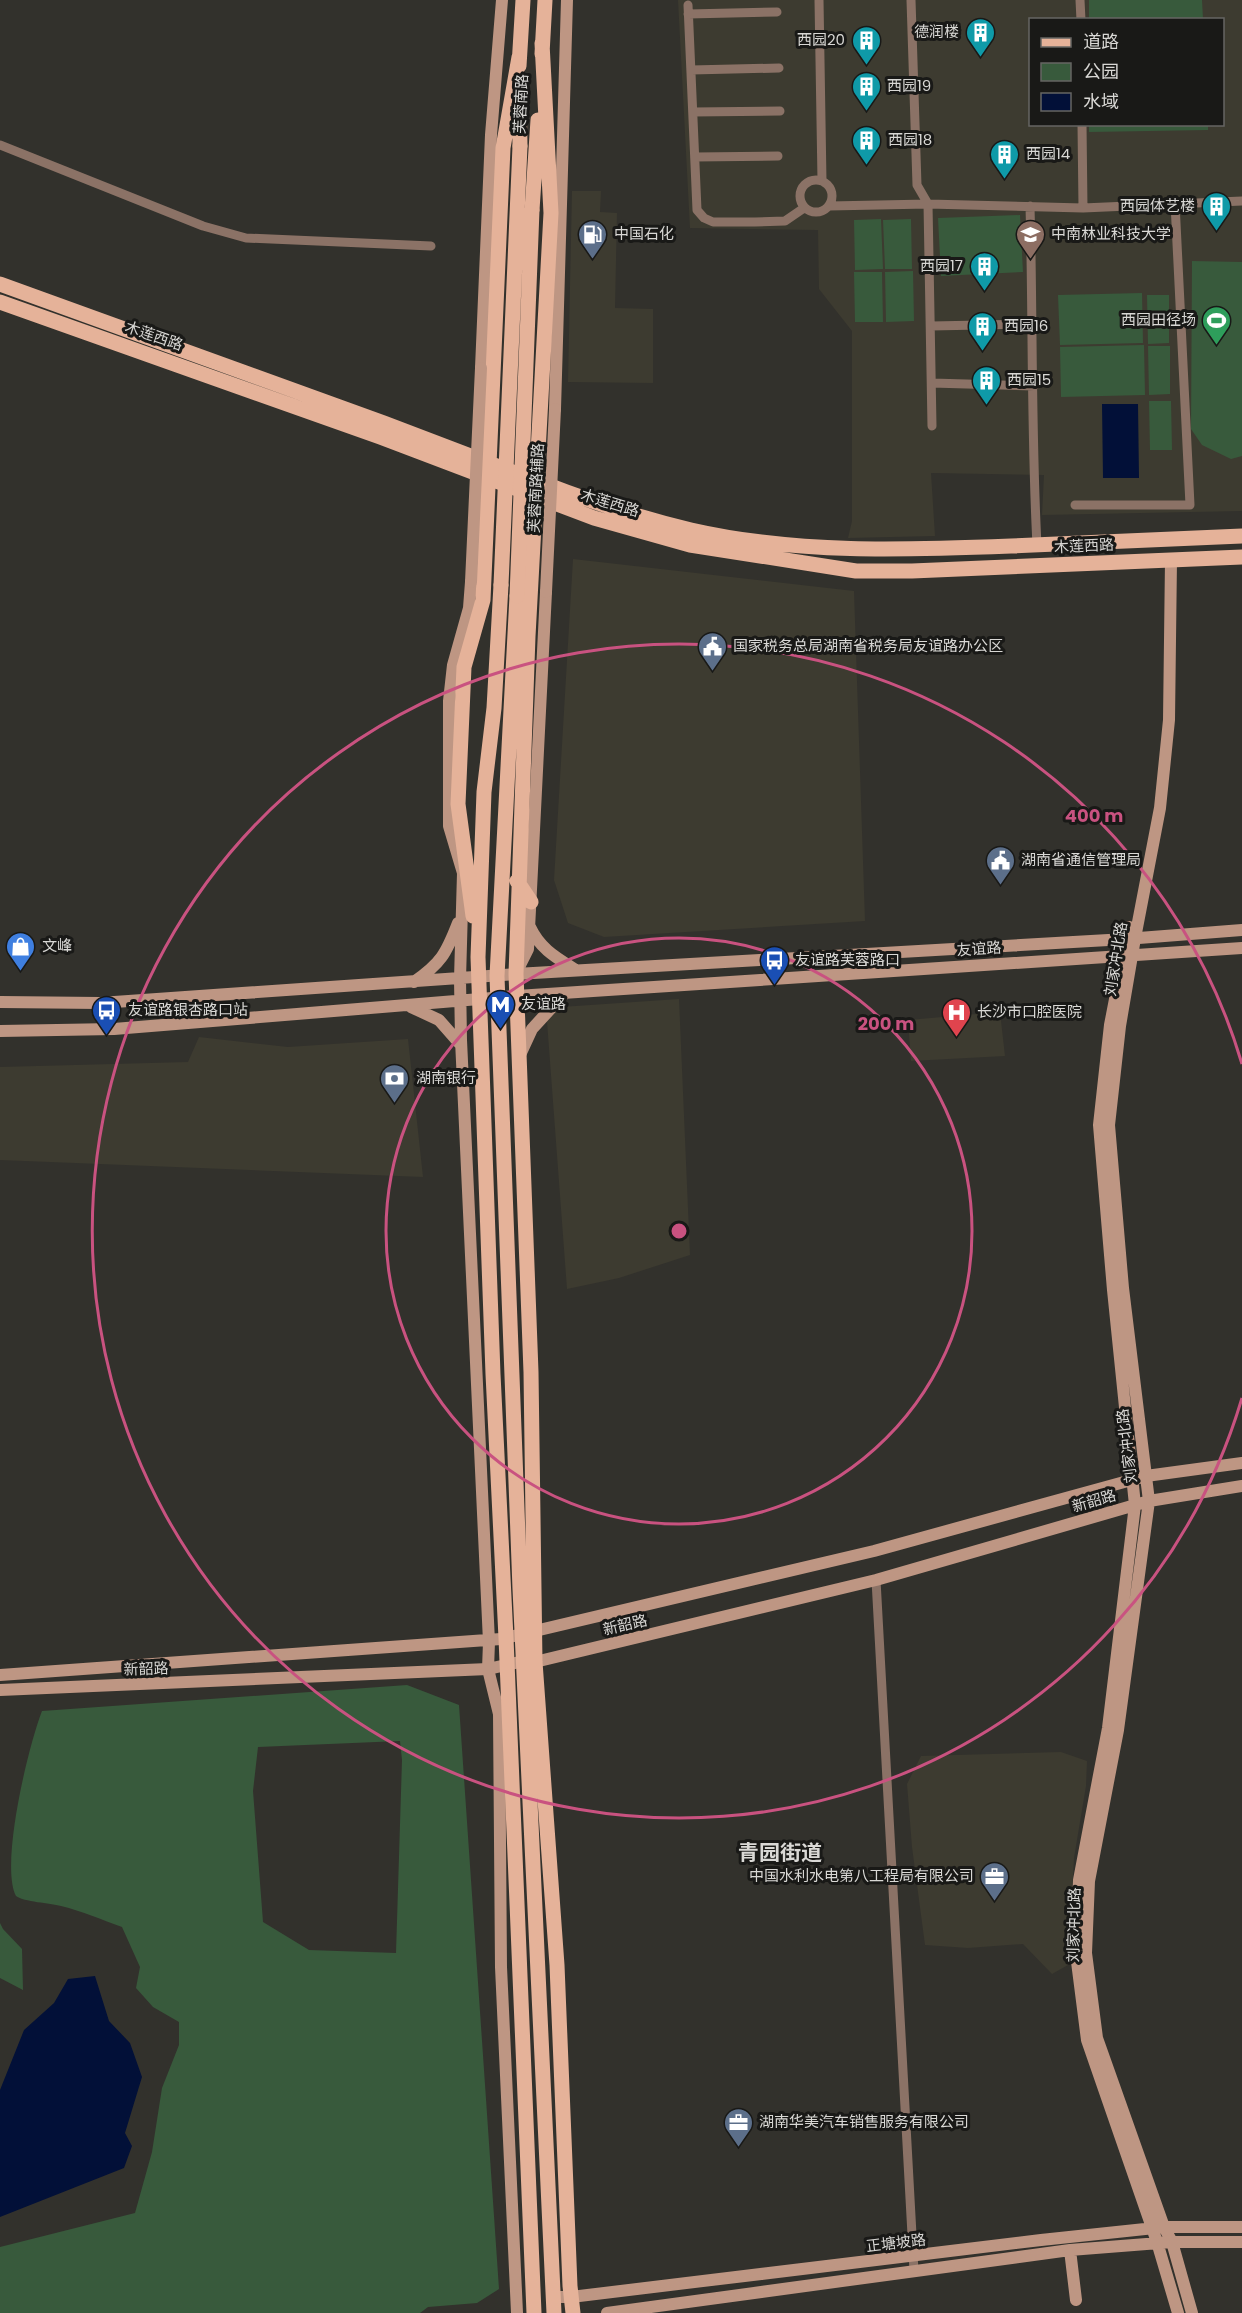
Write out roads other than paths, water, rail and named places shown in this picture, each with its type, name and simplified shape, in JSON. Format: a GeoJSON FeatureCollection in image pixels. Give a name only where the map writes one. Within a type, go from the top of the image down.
{"type":"FeatureCollection","features":[{"type":"Feature","properties":{"kind":"main road"},"geometry":{"type":"LineString","coordinates":[[463,873],[449,826],[449,701],[453,665],[469,608],[471,582],[491,135],[502,0]]}},
{"type":"Feature","properties":{"kind":"main road","name":"芙蓉南路"},"geometry":{"type":"LineString","coordinates":[[478,957],[484,792],[494,708],[501,585],[520,146],[519,57],[523,0]]}},
{"type":"Feature","properties":{"kind":"main road","name":"芙蓉南路"},"geometry":{"type":"LineString","coordinates":[[530,1632],[497,976],[517,596],[532,210],[545,0]]}},
{"type":"Feature","properties":{"kind":"main road","name":"芙蓉南路辅路"},"geometry":{"type":"LineString","coordinates":[[516,974],[528,949],[531,902],[555,409],[567,0]]}},
{"type":"Feature","properties":{"kind":"main road"},"geometry":{"type":"LineString","coordinates":[[542,44],[550,213],[528,636],[516,974],[531,1372],[529,1662],[554,2313]]}},
{"type":"Feature","properties":{"kind":"main road"},"geometry":{"type":"LineString","coordinates":[[517,2313],[501,1967],[499,1714],[488,1669],[489,1642],[461,1045],[463,873],[458,804],[464,667],[483,600],[503,148],[519,57]]}},
{"type":"Feature","properties":{"kind":"main road","name":"木莲西路"},"geometry":{"type":"LineString","coordinates":[[0,284],[373,419],[490,471]]}},
{"type":"Feature","properties":{"kind":"main road","name":"木莲西路"},"geometry":{"type":"LineString","coordinates":[[0,302],[535,488],[692,531],[776,543],[871,550],[1242,536]]}},
{"type":"Feature","properties":{"kind":"main road","name":"木莲西路"},"geometry":{"type":"LineString","coordinates":[[535,488],[594,518],[690,545],[856,571],[1242,557]]}},
{"type":"Feature","properties":{"kind":"main road","name":"刘家冲北路"},"geometry":{"type":"LineString","coordinates":[[1168,560],[1164,718],[1153,810],[1130,939],[1109,1125],[1123,1288],[1149,1501],[1118,1730],[1089,1881],[1086,1953],[1097,2038],[1158,2228],[1157,2242],[1178,2313]]}},
{"type":"Feature","properties":{"kind":"main road"},"geometry":{"type":"LineString","coordinates":[[460,826],[479,977],[493,1374],[534,2313]]}},
{"type":"Feature","properties":{"kind":"main road"},"geometry":{"type":"LineString","coordinates":[[503,858],[531,902]]}},
{"type":"Feature","properties":{"kind":"main road"},"geometry":{"type":"LineString","coordinates":[[414,982],[435,967],[449,945],[462,914]]}},
{"type":"Feature","properties":{"kind":"main road"},"geometry":{"type":"LineString","coordinates":[[529,926],[546,952],[576,970]]}},
{"type":"Feature","properties":{"kind":"main road","name":"友谊路"},"geometry":{"type":"LineString","coordinates":[[0,1002],[100,1003],[576,970],[1130,939],[1242,930]]}},
{"type":"Feature","properties":{"kind":"main road","name":"友谊路"},"geometry":{"type":"LineString","coordinates":[[0,1032],[114,1029],[517,996],[1242,948]]}},
{"type":"Feature","properties":{"kind":"main road","name":"刘家冲北路"},"geometry":{"type":"LineString","coordinates":[[1128,954],[1110,1025],[1099,1125],[1135,1505],[1108,1728],[1079,1880],[1076,1954],[1087,2040],[1158,2228],[1172,2242],[1192,2313]]}},
{"type":"Feature","properties":{"kind":"main road"},"geometry":{"type":"LineString","coordinates":[[519,1056],[532,1029],[565,993]]}},
{"type":"Feature","properties":{"kind":"main road"},"geometry":{"type":"LineString","coordinates":[[410,1006],[439,1020],[461,1045]]}},
{"type":"Feature","properties":{"kind":"main road","name":"新韶路"},"geometry":{"type":"LineString","coordinates":[[0,1675],[489,1642],[735,1586],[874,1551],[1146,1476],[1242,1463]]}},
{"type":"Feature","properties":{"kind":"main road","name":"新韶路"},"geometry":{"type":"LineString","coordinates":[[0,1690],[488,1669],[529,1662],[876,1580],[1149,1501],[1242,1486]]}},
{"type":"Feature","properties":{"kind":"main road"},"geometry":{"type":"LineString","coordinates":[[529,1662],[557,1965],[573,2313]]}},
{"type":"Feature","properties":{"kind":"main road","name":"正塘坡路"},"geometry":{"type":"LineString","coordinates":[[553,2296],[572,2297],[1158,2228],[1242,2227]]}},
{"type":"Feature","properties":{"kind":"main road","name":"正塘坡路"},"geometry":{"type":"LineString","coordinates":[[607,2313],[1070,2250],[1157,2242],[1242,2242]]}},
{"type":"Feature","properties":{"kind":"main road"},"geometry":{"type":"LineString","coordinates":[[1070,2250],[1076,2300]]}},
{"type":"Feature","properties":{"kind":"street"},"geometry":{"type":"LineString","coordinates":[[819,0],[822,181],[830,189],[832,200],[829,206],[820,212],[804,208],[800,198],[802,188],[810,181],[822,181]]}},
{"type":"Feature","properties":{"kind":"street"},"geometry":{"type":"LineString","coordinates":[[911,0],[917,185],[928,204],[932,426]]}},
{"type":"Feature","properties":{"kind":"street"},"geometry":{"type":"LineString","coordinates":[[1080,0],[1081,18]]}},
{"type":"Feature","properties":{"kind":"street"},"geometry":{"type":"LineString","coordinates":[[777,12],[688,10],[698,210],[704,218],[713,222],[785,221],[804,208]]}},
{"type":"Feature","properties":{"kind":"street"},"geometry":{"type":"LineString","coordinates":[[691,70],[779,68]]}},
{"type":"Feature","properties":{"kind":"street"},"geometry":{"type":"LineString","coordinates":[[693,112],[780,111]]}},
{"type":"Feature","properties":{"kind":"street"},"geometry":{"type":"LineString","coordinates":[[1082,126],[1083,208]]}},
{"type":"Feature","properties":{"kind":"street"},"geometry":{"type":"LineString","coordinates":[[0,145],[203,226],[246,238],[431,246]]}},
{"type":"Feature","properties":{"kind":"street"},"geometry":{"type":"LineString","coordinates":[[695,158],[778,156]]}},
{"type":"Feature","properties":{"kind":"street"},"geometry":{"type":"LineString","coordinates":[[829,206],[928,204],[1083,208],[1242,201]]}},
{"type":"Feature","properties":{"kind":"street"},"geometry":{"type":"LineString","coordinates":[[1075,505],[1190,505],[1175,203]]}},
{"type":"Feature","properties":{"kind":"street"},"geometry":{"type":"LineString","coordinates":[[1030,206],[1034,386],[1033,475],[1037,545]]}},
{"type":"Feature","properties":{"kind":"street"},"geometry":{"type":"LineString","coordinates":[[931,326],[1032,324]]}},
{"type":"Feature","properties":{"kind":"street"},"geometry":{"type":"LineString","coordinates":[[932,383],[1034,386]]}},
{"type":"Feature","properties":{"kind":"street"},"geometry":{"type":"LineString","coordinates":[[876,1580],[914,2271]]}},
{"type":"Feature","properties":{"kind":"water"},"geometry":{"type":"Polygon","coordinates":[[[1102,404],[1138,404],[1139,478],[1103,478],[1102,404]]]}},
{"type":"Feature","properties":{"kind":"water"},"geometry":{"type":"Polygon","coordinates":[[[95,1976],[109,2021],[130,2043],[142,2077],[125,2133],[132,2146],[124,2168],[0,2217],[0,2090],[24,2030],[54,2003],[68,1979],[95,1976]]]}},
{"type":"Feature","properties":{"kind":"place","name":"德润楼"},"geometry":{"type":"Point","coordinates":[980,58]}},
{"type":"Feature","properties":{"kind":"place","name":"西园20"},"geometry":{"type":"Point","coordinates":[866,66]}},
{"type":"Feature","properties":{"kind":"place","name":"西园19"},"geometry":{"type":"Point","coordinates":[866,112]}},
{"type":"Feature","properties":{"kind":"place","name":"西园18"},"geometry":{"type":"Point","coordinates":[867,166]}},
{"type":"Feature","properties":{"kind":"place","name":"西园14"},"geometry":{"type":"Point","coordinates":[1005,180]}},
{"type":"Feature","properties":{"kind":"place","name":"西园体艺楼"},"geometry":{"type":"Point","coordinates":[1216,232]}},
{"type":"Feature","properties":{"kind":"place","name":"中国石化"},"geometry":{"type":"Point","coordinates":[593,260]}},
{"type":"Feature","properties":{"kind":"place","name":"中南林业科技大学"},"geometry":{"type":"Point","coordinates":[1030,260]}},
{"type":"Feature","properties":{"kind":"place","name":"西园17"},"geometry":{"type":"Point","coordinates":[984,292]}},
{"type":"Feature","properties":{"kind":"place","name":"西园田径场"},"geometry":{"type":"Point","coordinates":[1217,346]}},
{"type":"Feature","properties":{"kind":"place","name":"西园16"},"geometry":{"type":"Point","coordinates":[983,352]}},
{"type":"Feature","properties":{"kind":"place","name":"西园15"},"geometry":{"type":"Point","coordinates":[986,406]}},
{"type":"Feature","properties":{"kind":"place","name":"国家税务总局湖南省税务局友谊路办公区"},"geometry":{"type":"Point","coordinates":[712,672]}},
{"type":"Feature","properties":{"kind":"place","name":"湖南省通信管理局"},"geometry":{"type":"Point","coordinates":[1000,886]}},
{"type":"Feature","properties":{"kind":"place","name":"文峰"},"geometry":{"type":"Point","coordinates":[21,972]}},
{"type":"Feature","properties":{"kind":"place","name":"友谊路芙蓉路口"},"geometry":{"type":"Point","coordinates":[774,986]}},
{"type":"Feature","properties":{"kind":"place","name":"友谊路"},"geometry":{"type":"Point","coordinates":[500,1030]}},
{"type":"Feature","properties":{"kind":"place","name":"友谊路银杏路口站"},"geometry":{"type":"Point","coordinates":[107,1036]}},
{"type":"Feature","properties":{"kind":"place","name":"长沙市口腔医院"},"geometry":{"type":"Point","coordinates":[956,1038]}},
{"type":"Feature","properties":{"kind":"place","name":"湖南银行"},"geometry":{"type":"Point","coordinates":[395,1104]}},
{"type":"Feature","properties":{"kind":"place","name":"中国水利水电第八工程局有限公司"},"geometry":{"type":"Point","coordinates":[995,1902]}},
{"type":"Feature","properties":{"kind":"place","name":"湖南华美汽车销售服务有限公司"},"geometry":{"type":"Point","coordinates":[738,2148]}},
{"type":"Feature","properties":{"kind":"district","name":"青园街道"},"geometry":{"type":"Point","coordinates":[780,1853]}}]}
